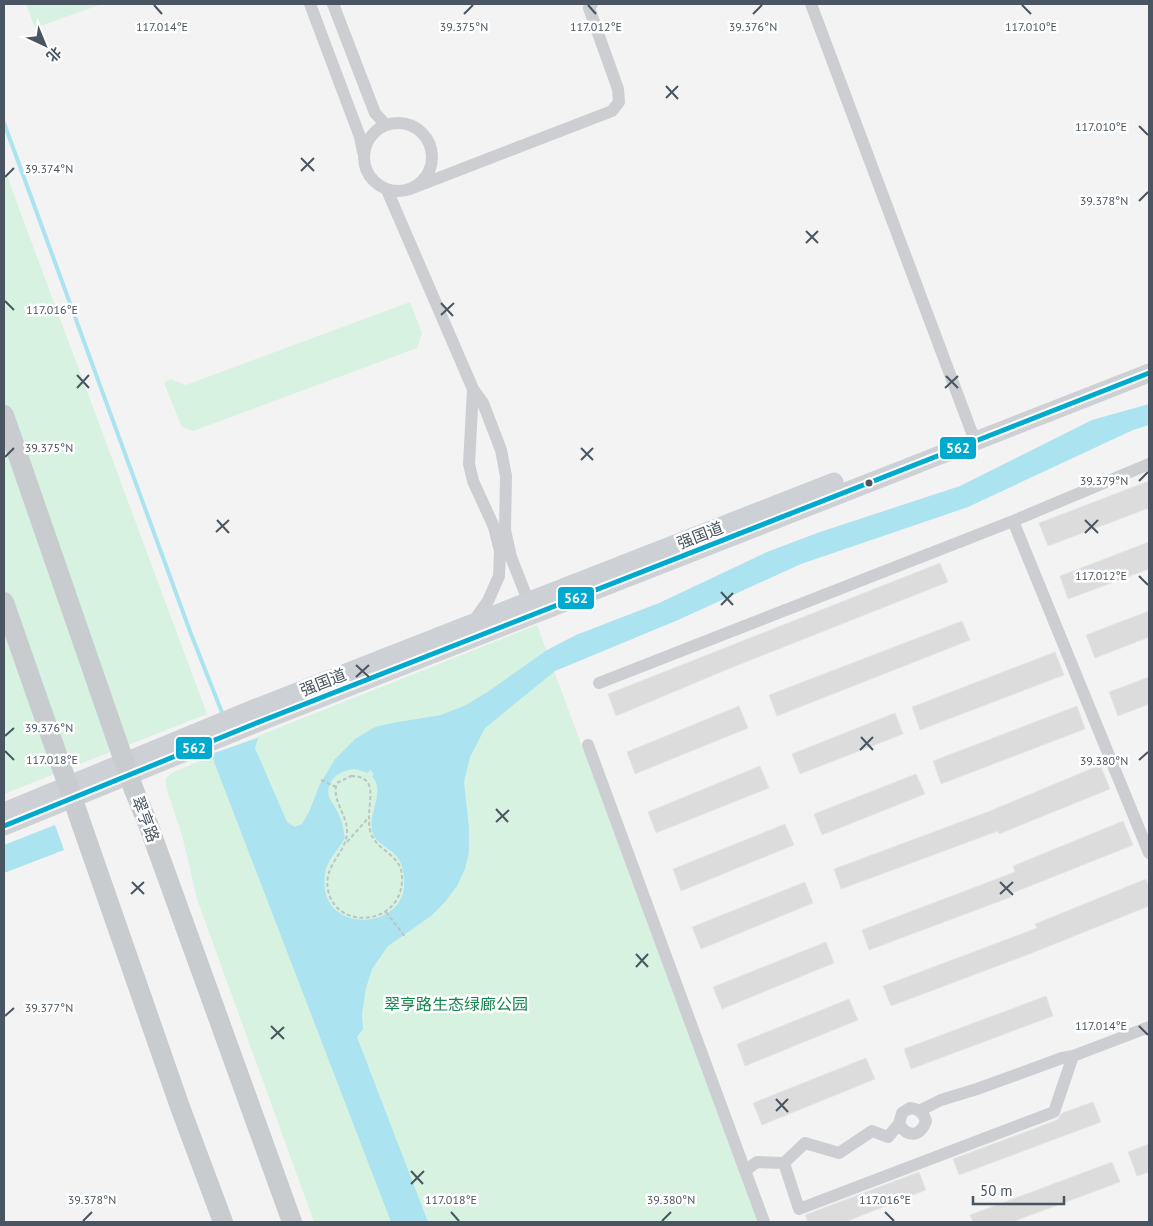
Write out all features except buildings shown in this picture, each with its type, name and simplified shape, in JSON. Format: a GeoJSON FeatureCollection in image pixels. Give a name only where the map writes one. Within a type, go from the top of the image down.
{"type":"FeatureCollection","features":[{"type":"Feature","properties":{"kind":"main road","name":"强国道"},"geometry":{"type":"LineString","coordinates":[[253,717],[973,435],[1149,360]]}},
{"type":"Feature","properties":{"kind":"main road","name":"强国道"},"geometry":{"type":"LineString","coordinates":[[973,435],[1149,373]]}},
{"type":"Feature","properties":{"kind":"main road","name":"翠亨路"},"geometry":{"type":"LineString","coordinates":[[4,415],[130,776],[292,1222]]}},
{"type":"Feature","properties":{"kind":"main road"},"geometry":{"type":"LineString","coordinates":[[4,602],[180,1107],[224,1222]]}},
{"type":"Feature","properties":{"kind":"main road","name":"强国道"},"geometry":{"type":"LineString","coordinates":[[253,717],[472,624],[531,608]]}},
{"type":"Feature","properties":{"kind":"main road"},"geometry":{"type":"LineString","coordinates":[[4,826],[130,776],[195,740],[253,717]]}},
{"type":"Feature","properties":{"kind":"main road"},"geometry":{"type":"LineString","coordinates":[[4,812],[72,799]]}},
{"type":"Feature","properties":{"kind":"street"},"geometry":{"type":"LineString","coordinates":[[310,4],[360,137],[364,161],[370,176],[375,183],[387,190],[400,191],[410,189],[612,111],[619,102],[618,89],[589,8],[592,4]]}},
{"type":"Feature","properties":{"kind":"street"},"geometry":{"type":"LineString","coordinates":[[333,4],[375,113],[386,125]]}},
{"type":"Feature","properties":{"kind":"street"},"geometry":{"type":"LineString","coordinates":[[811,4],[973,435]]}},
{"type":"Feature","properties":{"kind":"street"},"geometry":{"type":"LineString","coordinates":[[364,153],[371,135],[386,125],[398,123],[416,128],[427,139],[430,146],[431,164],[424,178],[410,189]]}},
{"type":"Feature","properties":{"kind":"street"},"geometry":{"type":"LineString","coordinates":[[387,190],[473,389],[483,403],[501,450],[506,476],[505,530],[511,557],[531,608]]}},
{"type":"Feature","properties":{"kind":"street"},"geometry":{"type":"LineString","coordinates":[[472,624],[488,601],[499,576],[500,551],[494,527],[473,481],[469,464],[473,389]]}},
{"type":"Feature","properties":{"kind":"street"},"geometry":{"type":"LineString","coordinates":[[599,683],[1013,521],[1149,464]]}},
{"type":"Feature","properties":{"kind":"street"},"geometry":{"type":"LineString","coordinates":[[1013,521],[1149,853]]}},
{"type":"Feature","properties":{"kind":"street"},"geometry":{"type":"LineString","coordinates":[[588,745],[764,1222]]}},
{"type":"Feature","properties":{"kind":"street"},"geometry":{"type":"LineString","coordinates":[[919,1111],[941,1100],[1072,1056],[1149,1027]]}},
{"type":"Feature","properties":{"kind":"street"},"geometry":{"type":"LineString","coordinates":[[784,1163],[799,1209],[1054,1112],[1072,1056]]}},
{"type":"Feature","properties":{"kind":"street"},"geometry":{"type":"LineString","coordinates":[[745,1171],[757,1162],[784,1163],[805,1143],[838,1153],[872,1131],[888,1137],[898,1124],[902,1113],[910,1108],[923,1113],[926,1120],[918,1132],[910,1134],[903,1131],[898,1124]]}},
{"type":"Feature","properties":{"kind":"path"},"geometry":{"type":"LineString","coordinates":[[334,786],[351,776],[360,777],[368,781],[371,790],[370,832],[374,840],[396,860],[402,879],[398,900],[386,912],[369,918],[356,917],[341,910],[332,901],[328,889],[328,875],[333,861],[351,835],[369,817]]}},
{"type":"Feature","properties":{"kind":"path"},"geometry":{"type":"LineString","coordinates":[[321,780],[334,786]]}},
{"type":"Feature","properties":{"kind":"path"},"geometry":{"type":"LineString","coordinates":[[334,786],[337,800],[347,824],[345,844]]}},
{"type":"Feature","properties":{"kind":"path"},"geometry":{"type":"LineString","coordinates":[[386,912],[405,937]]}},
{"type":"Feature","properties":{"kind":"green space"},"geometry":{"type":"Polygon","coordinates":[[[26,4],[102,4],[35,28],[26,4]]]}},
{"type":"Feature","properties":{"kind":"green space"},"geometry":{"type":"Polygon","coordinates":[[[4,168],[207,714],[4,794],[4,168]]]}},
{"type":"Feature","properties":{"kind":"green space"},"geometry":{"type":"Polygon","coordinates":[[[410,302],[422,333],[417,348],[193,431],[182,427],[164,383],[170,379],[186,385],[410,302]]]}},
{"type":"Feature","properties":{"kind":"green space","name":"翠亨路生态绿廊公园"},"geometry":{"type":"Polygon","coordinates":[[[537,625],[758,1222],[314,1222],[197,899],[182,835],[166,787],[166,778],[173,772],[268,732],[537,625]]]}},
{"type":"Feature","properties":{"kind":"water"},"geometry":{"type":"Polygon","coordinates":[[[1149,404],[1149,425],[1133,430],[968,507],[801,564],[678,620],[555,671],[485,728],[470,757],[464,782],[469,828],[469,852],[465,869],[457,886],[431,916],[388,946],[372,969],[366,988],[362,1014],[363,1029],[357,1037],[428,1222],[391,1222],[211,754],[258,738],[255,748],[287,822],[295,827],[302,824],[320,784],[335,759],[355,739],[375,727],[441,715],[466,705],[547,650],[576,635],[659,603],[767,552],[820,532],[960,486],[1092,420],[1149,404]],[[355,769],[344,771],[335,777],[329,786],[329,797],[340,817],[345,838],[330,860],[325,874],[326,894],[334,909],[347,917],[363,920],[379,917],[392,909],[402,897],[404,880],[401,863],[398,858],[376,839],[372,831],[371,824],[377,789],[376,782],[372,776],[374,774],[370,770],[368,773],[355,769]]]}},
{"type":"Feature","properties":{"kind":"water"},"geometry":{"type":"Polygon","coordinates":[[[55,825],[64,850],[4,873],[4,845],[55,825]]]}},
{"type":"Feature","properties":{"kind":"waterway"},"geometry":{"type":"LineString","coordinates":[[4,123],[191,634],[223,715]]}},
{"type":"Feature","properties":{"kind":"transit line","name":"562"},"geometry":{"type":"LineString","coordinates":[[4,826],[254,724],[1149,373]]}}]}
